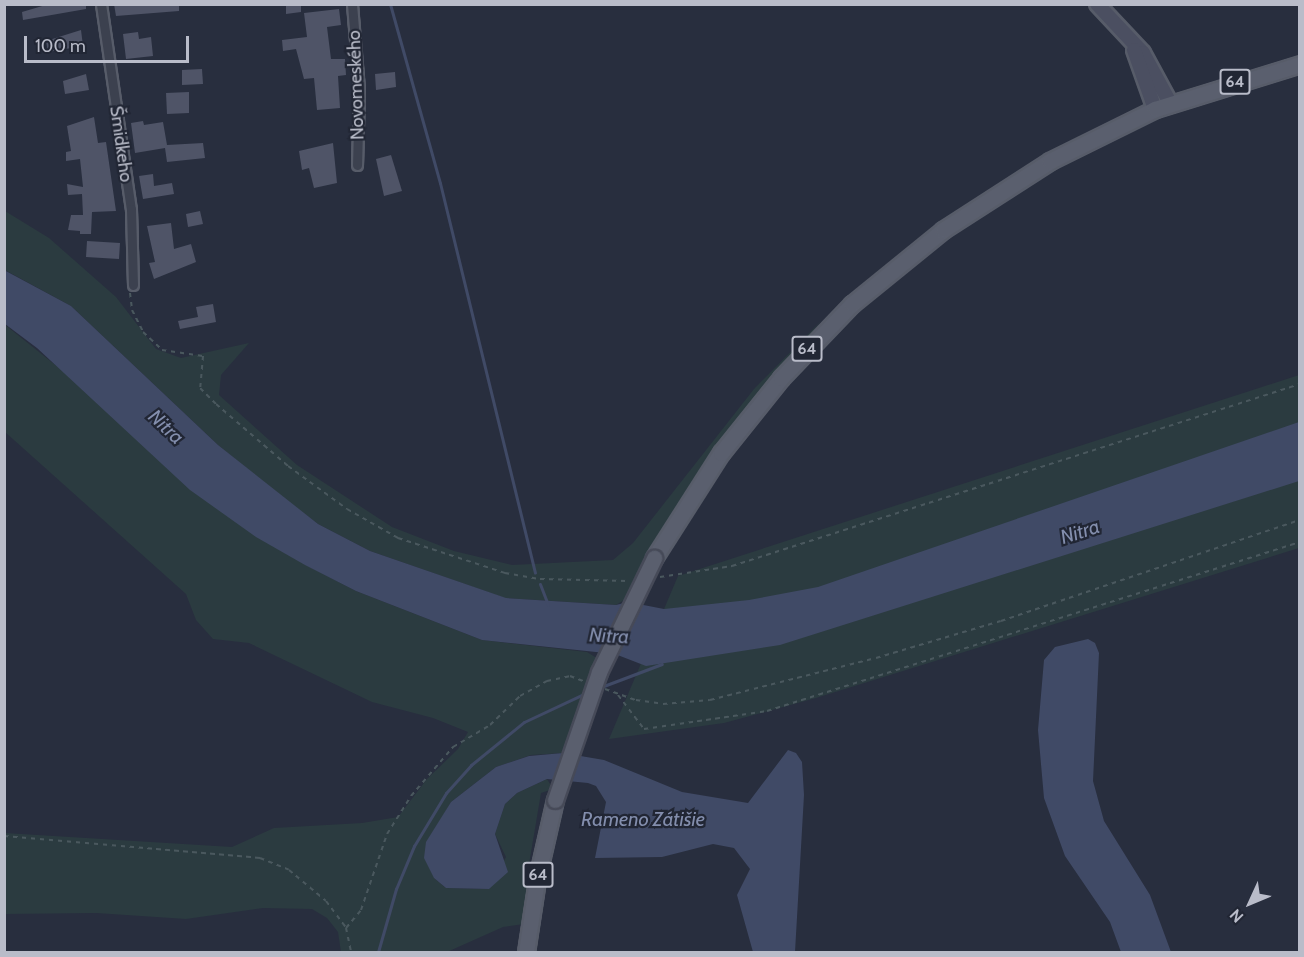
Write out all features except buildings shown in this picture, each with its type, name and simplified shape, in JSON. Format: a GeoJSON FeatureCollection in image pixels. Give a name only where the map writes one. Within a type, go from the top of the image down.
{"type":"FeatureCollection","features":[{"type":"Feature","properties":{"kind":"main road","name":"64"},"geometry":{"type":"LineString","coordinates":[[526,952],[538,874],[555,800],[599,672],[654,558],[736,433],[795,362],[852,304],[985,200],[1050,161],[1170,103],[1299,64]]}},
{"type":"Feature","properties":{"kind":"street","name":"Šmidkeho"},"geometry":{"type":"LineString","coordinates":[[101,4],[131,208],[133,285]]}},
{"type":"Feature","properties":{"kind":"street","name":"Novomeského"},"geometry":{"type":"LineString","coordinates":[[352,4],[359,90],[357,165]]}},
{"type":"Feature","properties":{"kind":"street"},"geometry":{"type":"LineString","coordinates":[[1097,4],[1131,39],[1170,103]]}},
{"type":"Feature","properties":{"kind":"street"},"geometry":{"type":"LineString","coordinates":[[1131,39],[1155,109]]}},
{"type":"Feature","properties":{"kind":"path"},"geometry":{"type":"LineString","coordinates":[[133,285],[129,296],[132,310],[143,332],[162,350],[203,356],[200,388],[288,466],[347,510],[398,538],[505,573],[540,579],[639,581]]}},
{"type":"Feature","properties":{"kind":"path"},"geometry":{"type":"LineString","coordinates":[[658,578],[732,566],[1299,384]]}},
{"type":"Feature","properties":{"kind":"path"},"geometry":{"type":"LineString","coordinates":[[600,687],[617,694],[663,704],[688,703],[876,658],[1299,520]]}},
{"type":"Feature","properties":{"kind":"path"},"geometry":{"type":"LineString","coordinates":[[617,694],[644,729],[767,711],[1299,542]]}},
{"type":"Feature","properties":{"kind":"path"},"geometry":{"type":"LineString","coordinates":[[346,928],[361,910],[387,834],[411,796],[453,747],[490,725],[520,696],[547,681],[570,676],[590,684]]}},
{"type":"Feature","properties":{"kind":"path"},"geometry":{"type":"LineString","coordinates":[[4,836],[260,858],[303,880],[346,928],[351,952]]}},
{"type":"Feature","properties":{"kind":"shaded area"},"geometry":{"type":"Polygon","coordinates":[[[5,211],[49,238],[116,297],[156,349],[181,358],[249,343],[221,375],[219,395],[297,465],[392,527],[454,551],[512,565],[613,560],[633,543],[754,389],[822,320],[774,378],[629,597],[616,605],[505,598],[370,551],[318,524],[281,496],[218,445],[71,306],[5,270],[5,211]]]}},
{"type":"Feature","properties":{"kind":"shaded area"},"geometry":{"type":"Polygon","coordinates":[[[4,324],[304,564],[356,591],[482,640],[587,652],[600,660],[563,753],[531,755],[496,767],[451,802],[440,821],[434,878],[446,888],[489,889],[506,857],[495,834],[505,804],[517,793],[547,779],[553,789],[541,793],[528,870],[524,924],[503,927],[447,952],[341,952],[338,932],[327,918],[312,909],[263,908],[186,919],[96,913],[5,914],[5,833],[232,847],[274,828],[362,823],[398,817],[427,779],[458,749],[468,732],[433,718],[372,702],[249,643],[213,639],[196,620],[186,594],[5,432],[4,324]]]}},
{"type":"Feature","properties":{"kind":"shaded area"},"geometry":{"type":"Polygon","coordinates":[[[1299,375],[1299,548],[816,698],[724,723],[609,739],[678,576],[1299,375]]]}},
{"type":"Feature","properties":{"kind":"water","name":"Nitra"},"geometry":{"type":"Polygon","coordinates":[[[4,270],[71,306],[218,445],[318,524],[370,551],[506,598],[616,605],[628,602],[664,609],[749,600],[818,587],[1299,422],[1299,481],[780,645],[646,666],[615,654],[482,640],[356,591],[305,565],[256,537],[190,490],[37,348],[5,324],[4,270]]]}},
{"type":"Feature","properties":{"kind":"water"},"geometry":{"type":"Polygon","coordinates":[[[1088,639],[1095,643],[1099,653],[1093,781],[1104,821],[1150,895],[1171,952],[1121,952],[1110,922],[1065,856],[1044,798],[1038,730],[1044,660],[1055,647],[1088,639]]]}},
{"type":"Feature","properties":{"kind":"water","name":"Rameno Zátišie"},"geometry":{"type":"Polygon","coordinates":[[[788,750],[796,753],[802,762],[804,795],[795,952],[753,952],[737,895],[750,869],[734,848],[713,844],[662,857],[595,858],[606,802],[596,786],[588,783],[547,779],[517,793],[505,804],[495,834],[508,872],[489,889],[446,888],[434,878],[424,858],[426,842],[451,802],[496,767],[529,756],[563,753],[604,760],[682,792],[748,803],[788,750]]]}},
{"type":"Feature","properties":{"kind":"waterway"},"geometry":{"type":"LineString","coordinates":[[390,4],[440,183],[535,573]]}},
{"type":"Feature","properties":{"kind":"waterway"},"geometry":{"type":"LineString","coordinates":[[540,584],[548,605]]}},
{"type":"Feature","properties":{"kind":"waterway"},"geometry":{"type":"LineString","coordinates":[[601,687],[662,664]]}},
{"type":"Feature","properties":{"kind":"waterway"},"geometry":{"type":"LineString","coordinates":[[378,952],[396,889],[414,846],[446,793],[471,765],[524,722],[586,693]]}}]}
